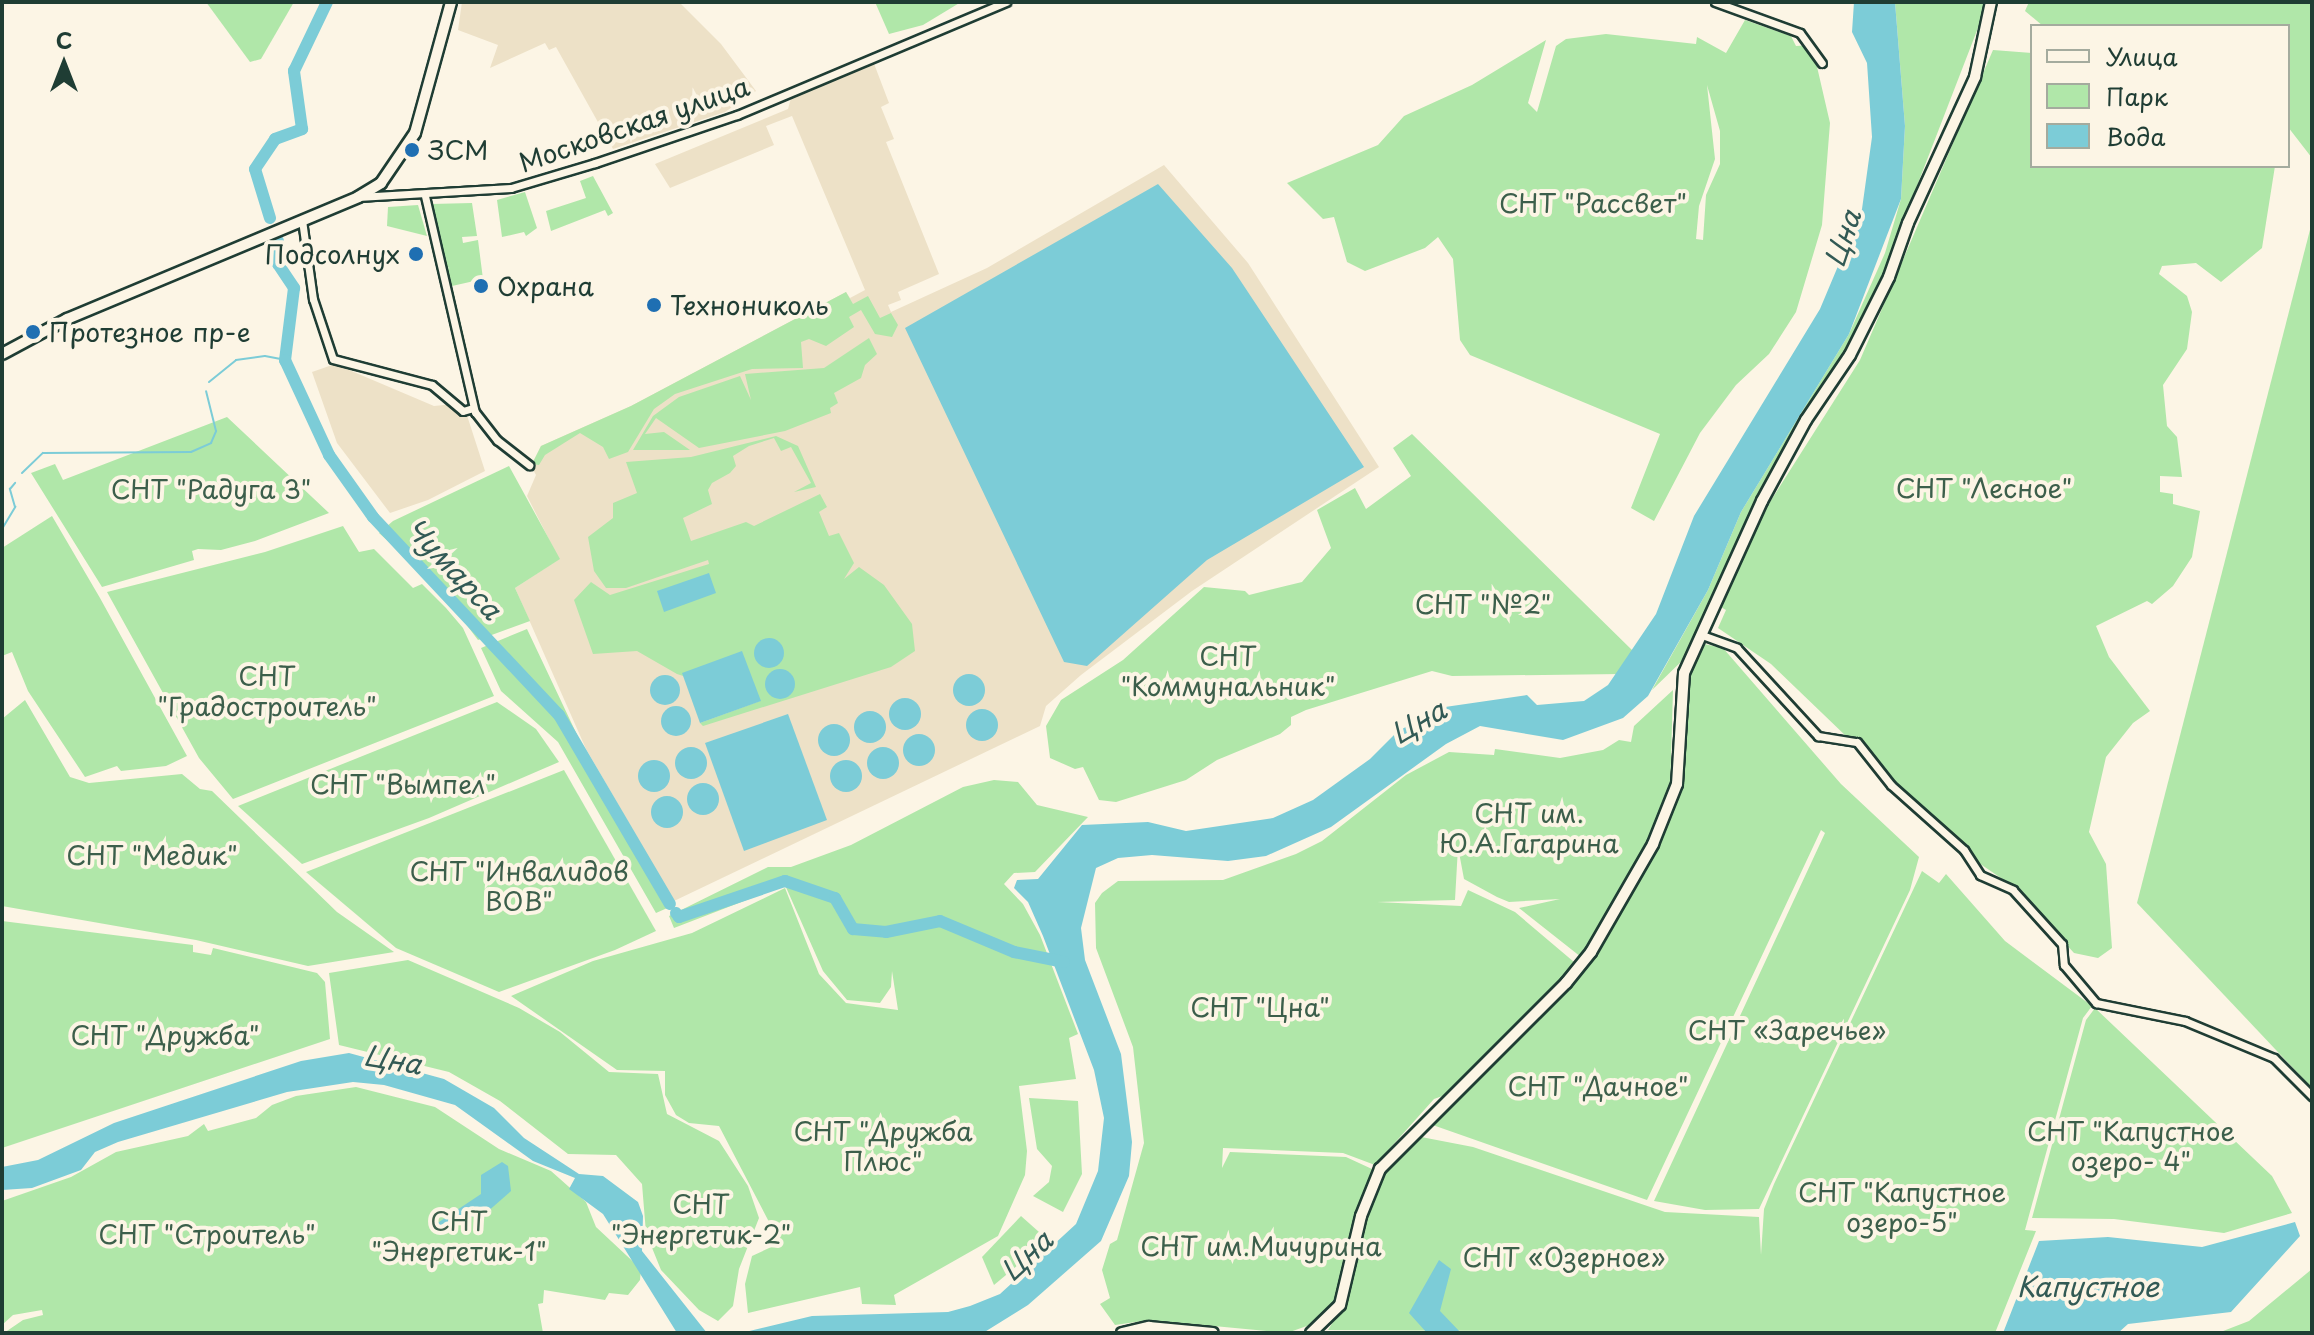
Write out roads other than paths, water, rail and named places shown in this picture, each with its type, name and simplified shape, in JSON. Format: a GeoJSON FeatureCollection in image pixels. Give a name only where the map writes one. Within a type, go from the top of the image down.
{"type":"FeatureCollection","features":[{"type":"Feature","properties":{"kind":"street"},"geometry":{"type":"LineString","coordinates":[[358,197],[388,176],[408,147],[451,2]]}},
{"type":"Feature","properties":{"kind":"street","name":"Московская улица"},"geometry":{"type":"LineString","coordinates":[[3,352],[67,319],[358,197],[425,196],[511,188],[737,115],[1006,2]]}},
{"type":"Feature","properties":{"kind":"street"},"geometry":{"type":"LineString","coordinates":[[1715,2],[1800,33],[1822,63]]}},
{"type":"Feature","properties":{"kind":"street"},"geometry":{"type":"LineString","coordinates":[[1311,1333],[1340,1305],[1361,1216],[1380,1169],[1566,983],[1591,952],[1653,844],[1677,784],[1681,683],[1762,501],[1806,420],[1850,355],[1889,277],[1908,223],[1975,77],[1991,2]]}},
{"type":"Feature","properties":{"kind":"street"},"geometry":{"type":"LineString","coordinates":[[425,196],[473,408],[497,440],[529,465]]}},
{"type":"Feature","properties":{"kind":"street"},"geometry":{"type":"LineString","coordinates":[[302,220],[313,299],[333,359],[432,385],[463,411],[473,408]]}},
{"type":"Feature","properties":{"kind":"street"},"geometry":{"type":"LineString","coordinates":[[1702,635],[1737,648],[1818,736],[1857,742],[1891,785],[1964,850],[1980,875],[2013,890],[2062,944],[2064,965],[2096,1003],[2185,1021],[2274,1058],[2312,1096]]}},
{"type":"Feature","properties":{"kind":"street"},"geometry":{"type":"LineString","coordinates":[[1122,1333],[1163,1327],[1213,1333]]}},
{"type":"Feature","properties":{"kind":"water","name":"Цна"},"geometry":{"type":"Polygon","coordinates":[[[1854,2],[1895,2],[1905,126],[1901,199],[1849,334],[1741,512],[1708,590],[1648,696],[1623,718],[1563,740],[1480,726],[1446,744],[1331,827],[1266,856],[1228,861],[1152,855],[1118,858],[1096,868],[1081,928],[1085,960],[1121,1054],[1132,1142],[1129,1176],[1101,1241],[1028,1305],[983,1333],[741,1333],[812,1316],[948,1312],[970,1306],[1000,1294],[1076,1224],[1098,1171],[1104,1118],[1094,1070],[1043,936],[1028,902],[1014,888],[1017,880],[1038,879],[1082,825],[1148,822],[1186,831],[1273,818],[1313,800],[1370,759],[1398,731],[1445,707],[1527,695],[1537,705],[1584,701],[1608,685],[1656,614],[1694,516],[1820,309],[1862,209],[1872,137],[1867,63],[1852,32],[1854,2]]]}},
{"type":"Feature","properties":{"kind":"water"},"geometry":{"type":"Polygon","coordinates":[[[1158,184],[1232,268],[1364,467],[1207,560],[1087,666],[1064,662],[905,328],[1158,184]]]}},
{"type":"Feature","properties":{"kind":"water"},"geometry":{"type":"Polygon","coordinates":[[[709,573],[716,593],[664,612],[657,591],[709,573]]]}},
{"type":"Feature","properties":{"kind":"water"},"geometry":{"type":"Polygon","coordinates":[[[769,638],[780,642],[784,653],[780,664],[769,668],[758,664],[754,653],[758,642],[769,638]]]}},
{"type":"Feature","properties":{"kind":"water"},"geometry":{"type":"Polygon","coordinates":[[[742,651],[761,701],[700,723],[682,673],[742,651]]]}},
{"type":"Feature","properties":{"kind":"water"},"geometry":{"type":"Polygon","coordinates":[[[780,669],[791,673],[795,684],[791,695],[780,699],[769,695],[765,684],[769,673],[780,669]]]}},
{"type":"Feature","properties":{"kind":"water"},"geometry":{"type":"Polygon","coordinates":[[[969,674],[980,679],[985,690],[980,701],[969,706],[958,701],[953,690],[958,679],[969,674]]]}},
{"type":"Feature","properties":{"kind":"water"},"geometry":{"type":"Polygon","coordinates":[[[665,675],[671,676],[679,684],[679,696],[671,704],[665,705],[659,704],[651,696],[650,690],[651,684],[659,676],[665,675]]]}},
{"type":"Feature","properties":{"kind":"water"},"geometry":{"type":"Polygon","coordinates":[[[905,698],[916,703],[921,714],[916,725],[905,730],[894,725],[889,714],[894,703],[905,698]]]}},
{"type":"Feature","properties":{"kind":"water"},"geometry":{"type":"Polygon","coordinates":[[[676,706],[682,707],[690,715],[690,727],[682,735],[676,736],[670,735],[662,727],[661,721],[662,715],[670,707],[676,706]]]}},
{"type":"Feature","properties":{"kind":"water"},"geometry":{"type":"Polygon","coordinates":[[[982,709],[993,714],[998,725],[993,736],[982,741],[971,736],[966,725],[971,714],[982,709]]]}},
{"type":"Feature","properties":{"kind":"water"},"geometry":{"type":"Polygon","coordinates":[[[870,711],[881,716],[886,727],[881,738],[870,743],[859,738],[854,727],[859,716],[870,711]]]}},
{"type":"Feature","properties":{"kind":"water"},"geometry":{"type":"Polygon","coordinates":[[[788,714],[827,820],[744,851],[705,743],[788,714]]]}},
{"type":"Feature","properties":{"kind":"water"},"geometry":{"type":"Polygon","coordinates":[[[834,724],[845,729],[850,740],[845,751],[834,756],[823,751],[818,740],[823,729],[834,724]]]}},
{"type":"Feature","properties":{"kind":"water"},"geometry":{"type":"Polygon","coordinates":[[[919,734],[930,739],[935,750],[930,761],[919,766],[908,761],[903,750],[908,739],[919,734]]]}},
{"type":"Feature","properties":{"kind":"water"},"geometry":{"type":"Polygon","coordinates":[[[691,747],[702,752],[707,763],[702,774],[691,779],[680,774],[675,763],[680,752],[691,747]]]}},
{"type":"Feature","properties":{"kind":"water"},"geometry":{"type":"Polygon","coordinates":[[[883,747],[894,752],[899,763],[894,774],[883,779],[872,774],[867,763],[872,752],[883,747]]]}},
{"type":"Feature","properties":{"kind":"water"},"geometry":{"type":"Polygon","coordinates":[[[654,760],[665,765],[670,776],[665,787],[654,792],[643,787],[638,776],[643,765],[654,760]]]}},
{"type":"Feature","properties":{"kind":"water"},"geometry":{"type":"Polygon","coordinates":[[[846,760],[857,765],[862,776],[857,787],[846,792],[835,787],[830,776],[835,765],[846,760]]]}},
{"type":"Feature","properties":{"kind":"water"},"geometry":{"type":"Polygon","coordinates":[[[703,783],[714,788],[719,799],[714,810],[703,815],[692,810],[687,799],[692,788],[703,783]]]}},
{"type":"Feature","properties":{"kind":"water"},"geometry":{"type":"Polygon","coordinates":[[[667,796],[678,801],[683,812],[678,823],[667,828],[656,823],[651,812],[656,801],[667,796]]]}},
{"type":"Feature","properties":{"kind":"water"},"geometry":{"type":"Polygon","coordinates":[[[349,1053],[444,1079],[494,1108],[524,1138],[579,1174],[603,1176],[638,1202],[643,1216],[642,1251],[707,1333],[677,1333],[603,1214],[569,1189],[575,1178],[533,1161],[455,1105],[384,1085],[353,1082],[287,1092],[118,1142],[95,1152],[81,1170],[32,1188],[2,1190],[2,1167],[38,1160],[114,1123],[301,1061],[349,1053]]]}},
{"type":"Feature","properties":{"kind":"water"},"geometry":{"type":"Polygon","coordinates":[[[502,1162],[508,1166],[511,1191],[486,1213],[430,1228],[481,1194],[481,1175],[502,1162]]]}},
{"type":"Feature","properties":{"kind":"water","name":"Капустное"},"geometry":{"type":"Polygon","coordinates":[[[2295,1222],[2300,1236],[2231,1312],[2128,1324],[2118,1333],[2003,1333],[2039,1241],[2108,1237],[2202,1247],[2295,1222]]]}},
{"type":"Feature","properties":{"kind":"water"},"geometry":{"type":"Polygon","coordinates":[[[1439,1260],[1451,1269],[1440,1311],[1461,1333],[1427,1333],[1409,1313],[1439,1260]]]}},
{"type":"Feature","properties":{"kind":"waterway","name":"Чумарса"},"geometry":{"type":"LineString","coordinates":[[270,218],[255,169],[275,139],[302,129],[294,71],[327,2]]}},
{"type":"Feature","properties":{"kind":"waterway","name":"Чумарса"},"geometry":{"type":"LineString","coordinates":[[278,241],[278,264],[294,288],[285,360],[329,455],[373,517],[559,715],[670,904]]}},
{"type":"Feature","properties":{"kind":"waterway"},"geometry":{"type":"LineString","coordinates":[[209,382],[236,360],[265,356],[285,360]]}},
{"type":"Feature","properties":{"kind":"waterway"},"geometry":{"type":"LineString","coordinates":[[22,473],[43,453],[191,452],[211,443],[216,431],[206,391]]}},
{"type":"Feature","properties":{"kind":"waterway"},"geometry":{"type":"LineString","coordinates":[[2,529],[15,507],[10,489],[15,483]]}},
{"type":"Feature","properties":{"kind":"waterway","name":"Чумарса"},"geometry":{"type":"LineString","coordinates":[[676,913],[679,917],[785,881],[835,898],[853,929],[886,932],[940,921],[1014,952],[1064,962]]}},
{"type":"Feature","properties":{"kind":"place","name":"ЗСМ"},"geometry":{"type":"Point","coordinates":[412,150]}},
{"type":"Feature","properties":{"kind":"place","name":"Подсолнух"},"geometry":{"type":"Point","coordinates":[416,254]}},
{"type":"Feature","properties":{"kind":"place","name":"Охрана"},"geometry":{"type":"Point","coordinates":[481,286]}},
{"type":"Feature","properties":{"kind":"place","name":"Технониколь"},"geometry":{"type":"Point","coordinates":[654,305]}},
{"type":"Feature","properties":{"kind":"place","name":"Протезное пр-е"},"geometry":{"type":"Point","coordinates":[33,332]}},
{"type":"Feature","properties":{"kind":"park label","name":"СНТ \"Рассвет\""},"geometry":{"type":"Point","coordinates":[1593,203]}},
{"type":"Feature","properties":{"kind":"park label","name":"СНТ \"Лесное\""},"geometry":{"type":"Point","coordinates":[1984,488]}},
{"type":"Feature","properties":{"kind":"park label","name":"СНТ \"Радуга 3\""},"geometry":{"type":"Point","coordinates":[211,489]}},
{"type":"Feature","properties":{"kind":"park label","name":"СНТ \"№2\""},"geometry":{"type":"Point","coordinates":[1483,604]}},
{"type":"Feature","properties":{"kind":"park label","name":"СНТ \"Коммунальник\""},"geometry":{"type":"Point","coordinates":[1228,671]}},
{"type":"Feature","properties":{"kind":"park label","name":"СНТ \"Градостроитель\""},"geometry":{"type":"Point","coordinates":[267,691]}},
{"type":"Feature","properties":{"kind":"park label","name":"СНТ \"Вымпел\""},"geometry":{"type":"Point","coordinates":[403,784]}},
{"type":"Feature","properties":{"kind":"park label","name":"СНТ им. Ю.А.Гагарина"},"geometry":{"type":"Point","coordinates":[1529,828]}},
{"type":"Feature","properties":{"kind":"park label","name":"СНТ \"Медик\""},"geometry":{"type":"Point","coordinates":[152,855]}},
{"type":"Feature","properties":{"kind":"park label","name":"СНТ \"Инвалидов ВОВ\""},"geometry":{"type":"Point","coordinates":[519,886]}},
{"type":"Feature","properties":{"kind":"park label","name":"СНТ \"Цна\""},"geometry":{"type":"Point","coordinates":[1260,1007]}},
{"type":"Feature","properties":{"kind":"park label","name":"СНТ «Заречье»"},"geometry":{"type":"Point","coordinates":[1787,1030]}},
{"type":"Feature","properties":{"kind":"park label","name":"СНТ \"Дружба\""},"geometry":{"type":"Point","coordinates":[165,1035]}},
{"type":"Feature","properties":{"kind":"park label","name":"СНТ \"Дачное\""},"geometry":{"type":"Point","coordinates":[1598,1086]}},
{"type":"Feature","properties":{"kind":"park label","name":"СНТ \"Дружба Плюс\""},"geometry":{"type":"Point","coordinates":[883,1146]}},
{"type":"Feature","properties":{"kind":"park label","name":"СНТ \"Капустное озеро- 4\""},"geometry":{"type":"Point","coordinates":[2131,1146]}},
{"type":"Feature","properties":{"kind":"park label","name":"СНТ \"Капустное озеро-5\""},"geometry":{"type":"Point","coordinates":[1902,1207]}},
{"type":"Feature","properties":{"kind":"park label","name":"СНТ \"Энергетик-2\""},"geometry":{"type":"Point","coordinates":[701,1219]}},
{"type":"Feature","properties":{"kind":"park label","name":"СНТ \"Строитель\""},"geometry":{"type":"Point","coordinates":[207,1234]}},
{"type":"Feature","properties":{"kind":"park label","name":"СНТ \"Энергетик-1\""},"geometry":{"type":"Point","coordinates":[459,1236]}},
{"type":"Feature","properties":{"kind":"park label","name":"СНТ им.Мичурина"},"geometry":{"type":"Point","coordinates":[1261,1246]}},
{"type":"Feature","properties":{"kind":"park label","name":"СНТ «Озерное»"},"geometry":{"type":"Point","coordinates":[1564,1257]}}]}
